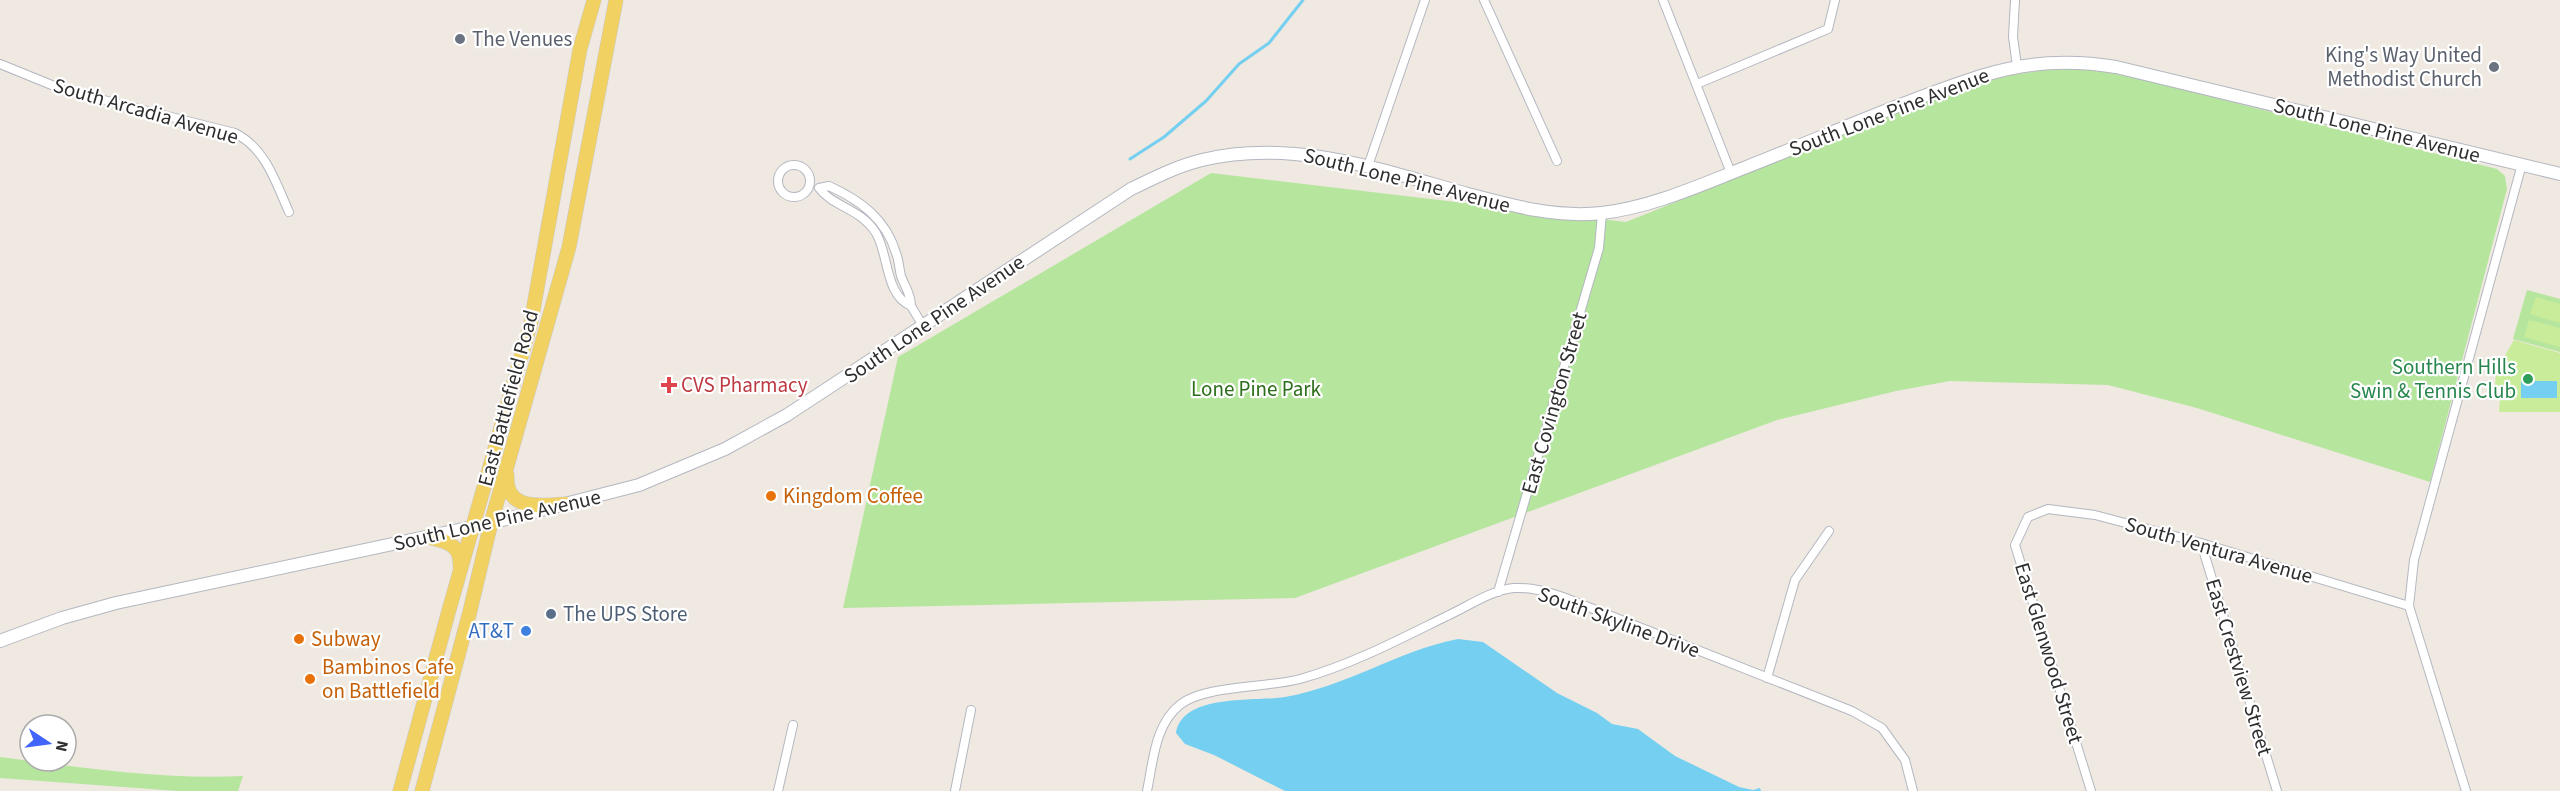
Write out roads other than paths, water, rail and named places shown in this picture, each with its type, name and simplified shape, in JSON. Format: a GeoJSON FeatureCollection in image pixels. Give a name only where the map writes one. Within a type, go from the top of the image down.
{"type":"FeatureCollection","features":[{"type":"Feature","properties":{"kind":"main road","name":"East Battlefield Road"},"geometry":{"type":"LineString","coordinates":[[400,791],[459,573],[531,322],[580,49],[594,0]]}},
{"type":"Feature","properties":{"kind":"main road","name":"East Battlefield Road"},"geometry":{"type":"LineString","coordinates":[[422,791],[470,610],[490,523],[508,468],[569,247],[616,0]]}},
{"type":"Feature","properties":{"kind":"main road","name":"South Lone Pine Avenue"},"geometry":{"type":"LineString","coordinates":[[0,641],[62,618],[116,603],[472,528],[639,485],[726,448],[796,409],[1115,198],[1182,166],[1231,154],[1278,152],[1326,157],[1368,166],[1526,209],[1557,213],[1602,213],[1663,200],[1963,82],[2017,66],[2067,62],[2116,67],[2560,174]]}},
{"type":"Feature","properties":{"kind":"main road"},"geometry":{"type":"LineString","coordinates":[[508,468],[507,479],[510,491],[516,500],[539,507],[566,504]]}},
{"type":"Feature","properties":{"kind":"main road"},"geometry":{"type":"LineString","coordinates":[[428,537],[453,544],[459,552],[459,573]]}},
{"type":"Feature","properties":{"kind":"street"},"geometry":{"type":"LineString","coordinates":[[1368,166],[1425,0]]}},
{"type":"Feature","properties":{"kind":"street"},"geometry":{"type":"LineString","coordinates":[[1485,0],[1557,161]]}},
{"type":"Feature","properties":{"kind":"street"},"geometry":{"type":"LineString","coordinates":[[1663,0],[1731,173]]}},
{"type":"Feature","properties":{"kind":"street"},"geometry":{"type":"LineString","coordinates":[[1697,84],[1828,29],[1835,0]]}},
{"type":"Feature","properties":{"kind":"street"},"geometry":{"type":"LineString","coordinates":[[2015,0],[2013,31],[2017,66]]}},
{"type":"Feature","properties":{"kind":"street","name":"South Arcadia Avenue"},"geometry":{"type":"LineString","coordinates":[[0,64],[64,90],[235,133],[249,141],[265,158],[289,212]]}},
{"type":"Feature","properties":{"kind":"street"},"geometry":{"type":"LineString","coordinates":[[2466,791],[2409,606],[2414,560],[2522,164]]}},
{"type":"Feature","properties":{"kind":"street"},"geometry":{"type":"LineString","coordinates":[[810,184],[819,188],[824,195],[864,218],[882,243],[897,293],[903,303],[911,306]]}},
{"type":"Feature","properties":{"kind":"street"},"geometry":{"type":"LineString","coordinates":[[819,188],[829,186],[843,192],[866,207],[881,223],[890,236],[911,297],[911,306],[923,326]]}},
{"type":"Feature","properties":{"kind":"street","name":"East Covington Street"},"geometry":{"type":"LineString","coordinates":[[1498,592],[1599,248],[1602,213]]}},
{"type":"Feature","properties":{"kind":"street"},"geometry":{"type":"LineString","coordinates":[[873,229],[881,223]]}},
{"type":"Feature","properties":{"kind":"street"},"geometry":{"type":"LineString","coordinates":[[897,293],[906,288]]}},
{"type":"Feature","properties":{"kind":"street","name":"South Ventura Avenue"},"geometry":{"type":"LineString","coordinates":[[2028,517],[2048,509],[2095,515],[2201,543],[2409,606]]}},
{"type":"Feature","properties":{"kind":"street","name":"East Glenwood Street"},"geometry":{"type":"LineString","coordinates":[[2028,517],[2015,545],[2091,791]]}},
{"type":"Feature","properties":{"kind":"street"},"geometry":{"type":"LineString","coordinates":[[1767,678],[1795,580],[1829,531]]}},
{"type":"Feature","properties":{"kind":"street","name":"East Crestview Street"},"geometry":{"type":"LineString","coordinates":[[2201,543],[2277,791]]}},
{"type":"Feature","properties":{"kind":"street","name":"South Skyline Drive"},"geometry":{"type":"LineString","coordinates":[[1147,791],[1160,735],[1169,715],[1180,704],[1194,696],[1270,685],[1319,672],[1395,641],[1498,592],[1522,588],[1563,597],[1852,711],[1882,728],[1905,760],[1913,791]]}},
{"type":"Feature","properties":{"kind":"street"},"geometry":{"type":"LineString","coordinates":[[955,791],[971,710]]}},
{"type":"Feature","properties":{"kind":"street"},"geometry":{"type":"LineString","coordinates":[[778,791],[794,725]]}},
{"type":"Feature","properties":{"kind":"water"},"geometry":{"type":"Polygon","coordinates":[[[2521,381],[2557,381],[2557,398],[2521,398],[2521,381]]]}},
{"type":"Feature","properties":{"kind":"water"},"geometry":{"type":"Polygon","coordinates":[[[1458,639],[1483,642],[1557,693],[1597,713],[1612,724],[1638,729],[1675,756],[1739,787],[1753,790],[1760,788],[1761,791],[1285,791],[1214,755],[1185,744],[1176,733],[1181,720],[1192,711],[1205,705],[1285,697],[1308,692],[1436,644],[1458,639]]]}},
{"type":"Feature","properties":{"kind":"waterway"},"geometry":{"type":"LineString","coordinates":[[1130,159],[1164,137],[1206,101],[1239,64],[1269,43],[1303,0]]}},
{"type":"Feature","properties":{"kind":"place","name":"The Venues"},"geometry":{"type":"Point","coordinates":[460,39]}},
{"type":"Feature","properties":{"kind":"place","name":"King's Way United Methodist Church"},"geometry":{"type":"Point","coordinates":[2494,67]}},
{"type":"Feature","properties":{"kind":"place","name":"Southern Hills Swin & Tennis Club"},"geometry":{"type":"Point","coordinates":[2528,379]}},
{"type":"Feature","properties":{"kind":"place","name":"CVS Pharmacy"},"geometry":{"type":"Point","coordinates":[669,385]}},
{"type":"Feature","properties":{"kind":"place","name":"Kingdom Coffee"},"geometry":{"type":"Point","coordinates":[771,496]}},
{"type":"Feature","properties":{"kind":"place","name":"The UPS Store"},"geometry":{"type":"Point","coordinates":[551,614]}},
{"type":"Feature","properties":{"kind":"place","name":"AT&T"},"geometry":{"type":"Point","coordinates":[526,631]}},
{"type":"Feature","properties":{"kind":"place","name":"Subway"},"geometry":{"type":"Point","coordinates":[299,639]}},
{"type":"Feature","properties":{"kind":"place","name":"Bambinos Cafe on Battlefield"},"geometry":{"type":"Point","coordinates":[310,679]}},
{"type":"Feature","properties":{"kind":"park label","name":"Lone Pine Park"},"geometry":{"type":"Point","coordinates":[1256,389]}}]}
